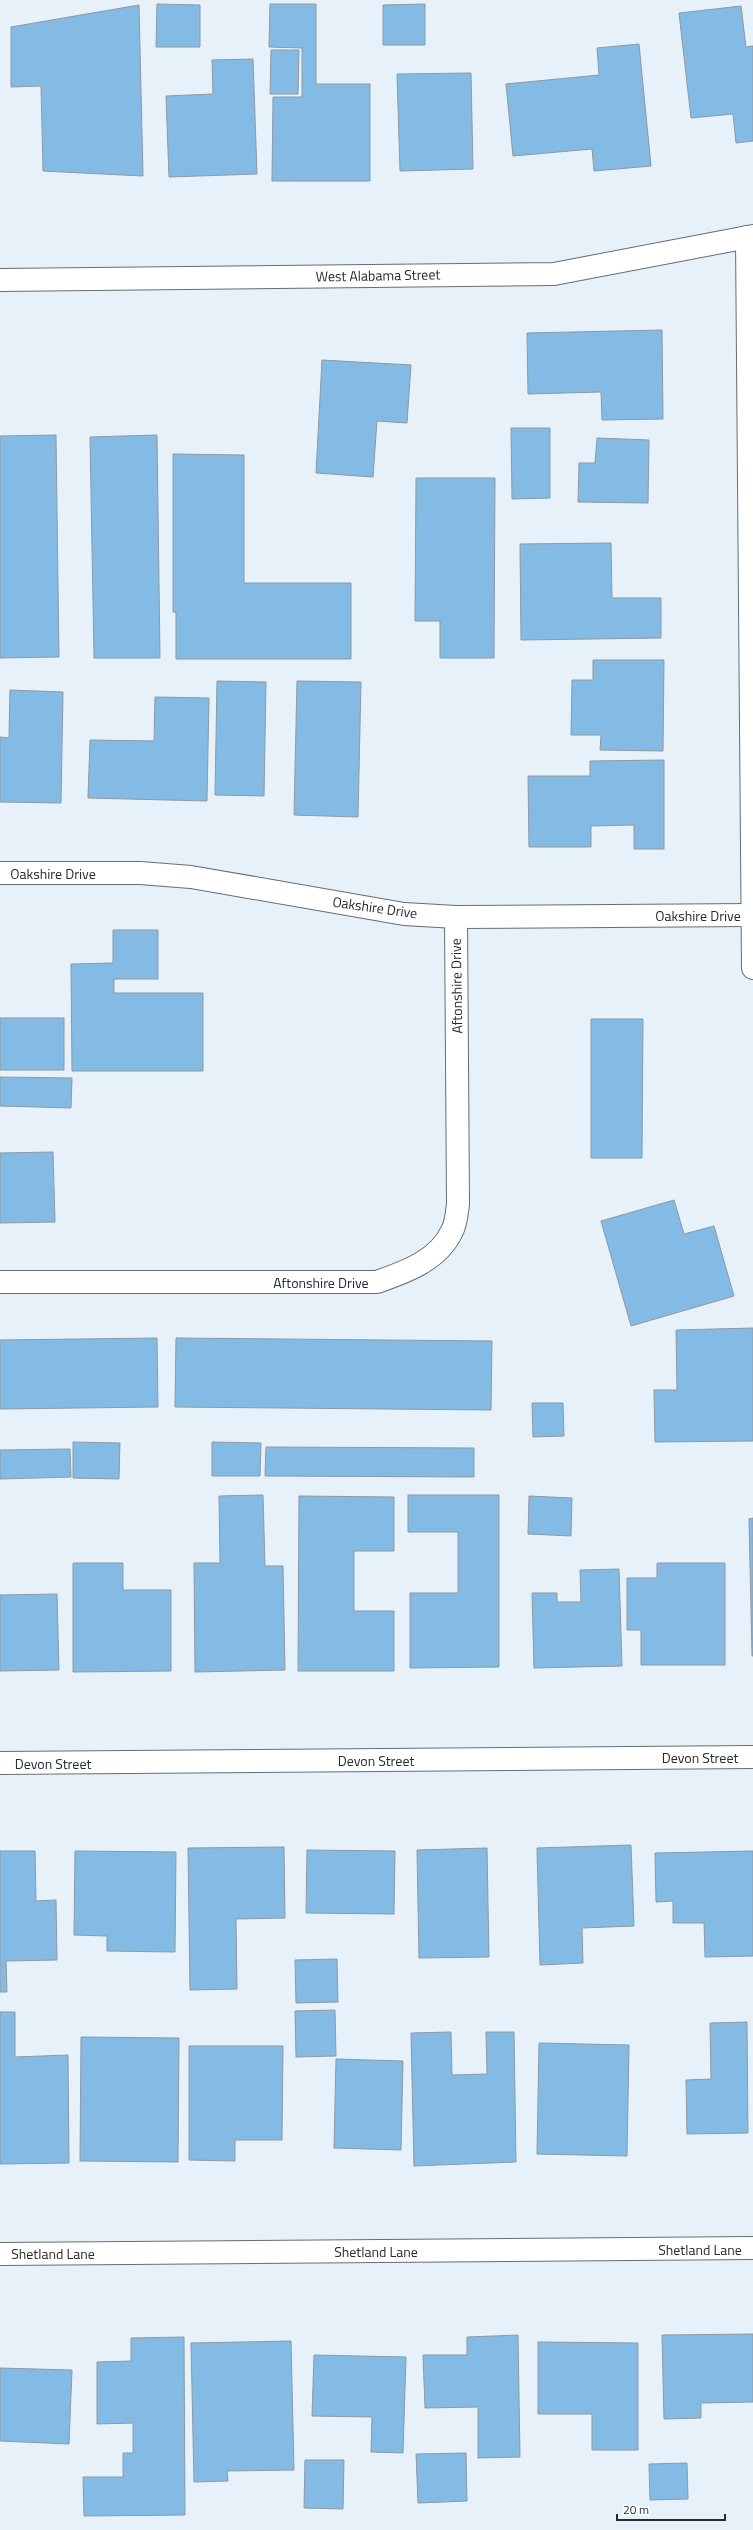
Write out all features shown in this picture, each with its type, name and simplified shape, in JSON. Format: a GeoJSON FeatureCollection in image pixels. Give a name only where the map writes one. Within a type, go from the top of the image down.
{"type":"FeatureCollection","features":[{"type":"Feature","properties":{"kind":"street","name":"West Alabama Street"},"geometry":{"type":"LineString","coordinates":[[0,280],[554,274],[750,237]]}},
{"type":"Feature","properties":{"kind":"street"},"geometry":{"type":"LineString","coordinates":[[750,237],[751,915],[753,968]]}},
{"type":"Feature","properties":{"kind":"street","name":"Oakshire Drive"},"geometry":{"type":"LineString","coordinates":[[0,873],[140,873],[190,877],[404,914],[456,917],[751,915]]}},
{"type":"Feature","properties":{"kind":"street","name":"Aftonshire Drive"},"geometry":{"type":"LineString","coordinates":[[0,1282],[377,1282],[411,1270],[438,1252],[453,1231],[458,1204],[456,917]]}},
{"type":"Feature","properties":{"kind":"street","name":"Devon Street"},"geometry":{"type":"LineString","coordinates":[[0,1763],[753,1757]]}},
{"type":"Feature","properties":{"kind":"street","name":"Shetland Lane"},"geometry":{"type":"LineString","coordinates":[[0,2254],[753,2248]]}},
{"type":"Feature","properties":{"kind":"building"},"geometry":{"type":"Polygon","coordinates":[[[157,4],[200,5],[200,47],[156,47],[157,4]]]}},
{"type":"Feature","properties":{"kind":"building"},"geometry":{"type":"Polygon","coordinates":[[[270,4],[316,4],[316,84],[370,84],[370,181],[272,181],[273,97],[302,97],[302,48],[269,47],[270,4]]]}},
{"type":"Feature","properties":{"kind":"building"},"geometry":{"type":"Polygon","coordinates":[[[425,4],[425,45],[383,45],[383,5],[425,4]]]}},
{"type":"Feature","properties":{"kind":"building"},"geometry":{"type":"Polygon","coordinates":[[[139,5],[143,176],[43,171],[41,86],[11,87],[11,27],[139,5]]]}},
{"type":"Feature","properties":{"kind":"building"},"geometry":{"type":"Polygon","coordinates":[[[741,6],[746,47],[753,46],[753,141],[736,143],[733,114],[691,118],[679,13],[741,6]]]}},
{"type":"Feature","properties":{"kind":"building"},"geometry":{"type":"Polygon","coordinates":[[[639,44],[651,166],[594,171],[592,149],[513,156],[506,84],[599,75],[597,48],[639,44]]]}},
{"type":"Feature","properties":{"kind":"building"},"geometry":{"type":"Polygon","coordinates":[[[271,50],[299,50],[298,94],[270,94],[271,50]]]}},
{"type":"Feature","properties":{"kind":"building"},"geometry":{"type":"Polygon","coordinates":[[[253,59],[257,174],[169,177],[166,96],[213,94],[212,60],[253,59]]]}},
{"type":"Feature","properties":{"kind":"building"},"geometry":{"type":"Polygon","coordinates":[[[471,73],[473,169],[400,171],[397,74],[471,73]]]}},
{"type":"Feature","properties":{"kind":"building"},"geometry":{"type":"Polygon","coordinates":[[[662,330],[663,419],[602,420],[601,392],[528,394],[527,333],[662,330]]]}},
{"type":"Feature","properties":{"kind":"building"},"geometry":{"type":"Polygon","coordinates":[[[322,360],[411,365],[407,423],[377,421],[373,477],[316,473],[322,360]]]}},
{"type":"Feature","properties":{"kind":"building"},"geometry":{"type":"Polygon","coordinates":[[[511,428],[550,428],[550,498],[512,499],[511,428]]]}},
{"type":"Feature","properties":{"kind":"building"},"geometry":{"type":"Polygon","coordinates":[[[56,435],[59,657],[0,658],[0,436],[56,435]]]}},
{"type":"Feature","properties":{"kind":"building"},"geometry":{"type":"Polygon","coordinates":[[[157,435],[160,658],[94,658],[90,437],[157,435]]]}},
{"type":"Feature","properties":{"kind":"building"},"geometry":{"type":"Polygon","coordinates":[[[597,438],[649,440],[648,503],[578,502],[579,463],[595,463],[597,438]]]}},
{"type":"Feature","properties":{"kind":"building"},"geometry":{"type":"Polygon","coordinates":[[[173,454],[244,455],[244,583],[351,583],[351,659],[176,659],[176,612],[173,612],[173,454]]]}},
{"type":"Feature","properties":{"kind":"building"},"geometry":{"type":"Polygon","coordinates":[[[416,478],[495,478],[494,658],[440,658],[440,621],[415,621],[416,478]]]}},
{"type":"Feature","properties":{"kind":"building"},"geometry":{"type":"Polygon","coordinates":[[[611,543],[612,598],[661,598],[661,638],[521,640],[520,544],[611,543]]]}},
{"type":"Feature","properties":{"kind":"building"},"geometry":{"type":"Polygon","coordinates":[[[593,660],[664,660],[663,751],[600,750],[601,735],[571,735],[572,680],[593,680],[593,660]]]}},
{"type":"Feature","properties":{"kind":"building"},"geometry":{"type":"Polygon","coordinates":[[[217,681],[266,682],[264,796],[215,795],[217,681]]]}},
{"type":"Feature","properties":{"kind":"building"},"geometry":{"type":"Polygon","coordinates":[[[297,681],[361,682],[358,817],[294,815],[297,681]]]}},
{"type":"Feature","properties":{"kind":"building"},"geometry":{"type":"Polygon","coordinates":[[[10,690],[63,692],[61,803],[0,802],[0,737],[9,738],[10,690]]]}},
{"type":"Feature","properties":{"kind":"building"},"geometry":{"type":"Polygon","coordinates":[[[155,697],[209,698],[207,801],[88,798],[90,740],[154,741],[155,697]]]}},
{"type":"Feature","properties":{"kind":"building"},"geometry":{"type":"Polygon","coordinates":[[[664,760],[664,849],[634,849],[634,825],[591,826],[591,847],[529,847],[528,776],[590,776],[590,761],[664,760]]]}},
{"type":"Feature","properties":{"kind":"building"},"geometry":{"type":"Polygon","coordinates":[[[113,930],[158,930],[158,979],[114,979],[114,993],[203,993],[203,1071],[72,1071],[71,964],[113,963],[113,930]]]}},
{"type":"Feature","properties":{"kind":"building"},"geometry":{"type":"Polygon","coordinates":[[[0,1018],[64,1018],[64,1070],[0,1070],[0,1018]]]}},
{"type":"Feature","properties":{"kind":"building"},"geometry":{"type":"Polygon","coordinates":[[[591,1019],[643,1019],[642,1158],[591,1158],[591,1019]]]}},
{"type":"Feature","properties":{"kind":"building"},"geometry":{"type":"Polygon","coordinates":[[[0,1077],[72,1078],[71,1108],[0,1106],[0,1077]]]}},
{"type":"Feature","properties":{"kind":"building"},"geometry":{"type":"Polygon","coordinates":[[[53,1152],[55,1222],[0,1223],[0,1153],[53,1152]]]}},
{"type":"Feature","properties":{"kind":"building"},"geometry":{"type":"Polygon","coordinates":[[[674,1200],[684,1234],[714,1226],[734,1296],[631,1326],[601,1221],[674,1200]]]}},
{"type":"Feature","properties":{"kind":"building"},"geometry":{"type":"Polygon","coordinates":[[[753,1328],[753,1441],[655,1442],[654,1390],[677,1390],[676,1330],[753,1328]]]}},
{"type":"Feature","properties":{"kind":"building"},"geometry":{"type":"Polygon","coordinates":[[[157,1338],[158,1407],[0,1409],[0,1340],[157,1338]]]}},
{"type":"Feature","properties":{"kind":"building"},"geometry":{"type":"Polygon","coordinates":[[[176,1338],[492,1341],[491,1410],[175,1407],[176,1338]]]}},
{"type":"Feature","properties":{"kind":"building"},"geometry":{"type":"Polygon","coordinates":[[[532,1403],[563,1403],[564,1436],[533,1437],[532,1403]]]}},
{"type":"Feature","properties":{"kind":"building"},"geometry":{"type":"Polygon","coordinates":[[[73,1442],[120,1443],[119,1479],[73,1478],[73,1442]]]}},
{"type":"Feature","properties":{"kind":"building"},"geometry":{"type":"Polygon","coordinates":[[[212,1442],[261,1443],[260,1476],[212,1476],[212,1442]]]}},
{"type":"Feature","properties":{"kind":"building"},"geometry":{"type":"Polygon","coordinates":[[[266,1447],[474,1448],[474,1477],[265,1476],[266,1447]]]}},
{"type":"Feature","properties":{"kind":"building"},"geometry":{"type":"Polygon","coordinates":[[[70,1449],[71,1477],[0,1479],[0,1450],[70,1449]]]}},
{"type":"Feature","properties":{"kind":"building"},"geometry":{"type":"Polygon","coordinates":[[[263,1495],[265,1566],[283,1566],[285,1670],[195,1672],[194,1563],[220,1563],[219,1496],[263,1495]]]}},
{"type":"Feature","properties":{"kind":"building"},"geometry":{"type":"Polygon","coordinates":[[[408,1495],[499,1495],[499,1667],[410,1668],[410,1593],[458,1593],[458,1532],[408,1532],[408,1495]]]}},
{"type":"Feature","properties":{"kind":"building"},"geometry":{"type":"Polygon","coordinates":[[[299,1496],[394,1497],[394,1551],[354,1551],[354,1611],[394,1611],[394,1671],[298,1671],[299,1496]]]}},
{"type":"Feature","properties":{"kind":"building"},"geometry":{"type":"Polygon","coordinates":[[[529,1496],[572,1498],[571,1536],[528,1534],[529,1496]]]}},
{"type":"Feature","properties":{"kind":"building"},"geometry":{"type":"Polygon","coordinates":[[[753,1518],[753,1656],[752,1656],[749,1519],[753,1518]]]}},
{"type":"Feature","properties":{"kind":"building"},"geometry":{"type":"Polygon","coordinates":[[[73,1563],[123,1563],[123,1590],[171,1590],[171,1671],[73,1672],[73,1563]]]}},
{"type":"Feature","properties":{"kind":"building"},"geometry":{"type":"Polygon","coordinates":[[[657,1563],[725,1563],[725,1665],[641,1665],[641,1630],[627,1630],[627,1578],[657,1578],[657,1563]]]}},
{"type":"Feature","properties":{"kind":"building"},"geometry":{"type":"Polygon","coordinates":[[[619,1569],[622,1666],[534,1668],[532,1593],[557,1593],[557,1602],[581,1602],[580,1570],[619,1569]]]}},
{"type":"Feature","properties":{"kind":"building"},"geometry":{"type":"Polygon","coordinates":[[[57,1594],[59,1670],[0,1671],[0,1595],[57,1594]]]}},
{"type":"Feature","properties":{"kind":"building"},"geometry":{"type":"Polygon","coordinates":[[[631,1845],[634,1926],[582,1928],[583,1963],[540,1965],[537,1848],[631,1845]]]}},
{"type":"Feature","properties":{"kind":"building"},"geometry":{"type":"Polygon","coordinates":[[[284,1847],[285,1918],[236,1919],[237,1989],[190,1990],[188,1848],[284,1847]]]}},
{"type":"Feature","properties":{"kind":"building"},"geometry":{"type":"Polygon","coordinates":[[[487,1848],[489,1957],[419,1958],[417,1850],[487,1848]]]}},
{"type":"Feature","properties":{"kind":"building"},"geometry":{"type":"Polygon","coordinates":[[[307,1850],[395,1851],[394,1914],[306,1913],[307,1850]]]}},
{"type":"Feature","properties":{"kind":"building"},"geometry":{"type":"Polygon","coordinates":[[[0,1851],[35,1851],[36,1901],[56,1900],[57,1960],[6,1961],[7,1992],[0,1992],[0,1851]]]}},
{"type":"Feature","properties":{"kind":"building"},"geometry":{"type":"Polygon","coordinates":[[[75,1851],[176,1852],[175,1952],[107,1951],[107,1936],[74,1935],[75,1851]]]}},
{"type":"Feature","properties":{"kind":"building"},"geometry":{"type":"Polygon","coordinates":[[[753,1851],[753,1956],[705,1957],[704,1923],[673,1923],[673,1901],[656,1902],[655,1853],[753,1851]]]}},
{"type":"Feature","properties":{"kind":"building"},"geometry":{"type":"Polygon","coordinates":[[[337,1959],[338,2002],[296,2003],[295,1960],[337,1959]]]}},
{"type":"Feature","properties":{"kind":"building"},"geometry":{"type":"Polygon","coordinates":[[[335,2010],[336,2056],[296,2057],[295,2011],[335,2010]]]}},
{"type":"Feature","properties":{"kind":"building"},"geometry":{"type":"Polygon","coordinates":[[[0,2012],[15,2012],[15,2057],[68,2055],[69,2163],[0,2164],[0,2012]]]}},
{"type":"Feature","properties":{"kind":"building"},"geometry":{"type":"Polygon","coordinates":[[[747,2022],[748,2133],[687,2134],[686,2080],[711,2079],[710,2023],[747,2022]]]}},
{"type":"Feature","properties":{"kind":"building"},"geometry":{"type":"Polygon","coordinates":[[[451,2032],[452,2075],[487,2074],[486,2032],[514,2032],[516,2162],[414,2166],[411,2033],[451,2032]]]}},
{"type":"Feature","properties":{"kind":"building"},"geometry":{"type":"Polygon","coordinates":[[[81,2037],[179,2038],[178,2162],[80,2161],[81,2037]]]}},
{"type":"Feature","properties":{"kind":"building"},"geometry":{"type":"Polygon","coordinates":[[[539,2043],[629,2045],[627,2156],[537,2154],[539,2043]]]}},
{"type":"Feature","properties":{"kind":"building"},"geometry":{"type":"Polygon","coordinates":[[[189,2046],[283,2046],[282,2140],[235,2140],[235,2161],[189,2160],[189,2046]]]}},
{"type":"Feature","properties":{"kind":"building"},"geometry":{"type":"Polygon","coordinates":[[[336,2059],[403,2061],[401,2150],[334,2148],[336,2059]]]}},
{"type":"Feature","properties":{"kind":"building"},"geometry":{"type":"Polygon","coordinates":[[[753,2334],[753,2402],[701,2403],[701,2418],[664,2419],[662,2335],[753,2334]]]}},
{"type":"Feature","properties":{"kind":"building"},"geometry":{"type":"Polygon","coordinates":[[[518,2335],[520,2457],[478,2458],[478,2407],[425,2408],[423,2355],[467,2355],[467,2337],[518,2335]]]}},
{"type":"Feature","properties":{"kind":"building"},"geometry":{"type":"Polygon","coordinates":[[[184,2337],[185,2515],[84,2516],[83,2477],[123,2477],[123,2453],[133,2453],[133,2423],[97,2424],[97,2362],[131,2361],[131,2338],[184,2337]]]}},
{"type":"Feature","properties":{"kind":"building"},"geometry":{"type":"Polygon","coordinates":[[[291,2341],[294,2470],[227,2471],[228,2481],[194,2482],[191,2343],[291,2341]]]}},
{"type":"Feature","properties":{"kind":"building"},"geometry":{"type":"Polygon","coordinates":[[[538,2342],[638,2343],[638,2450],[592,2450],[592,2414],[538,2414],[538,2342]]]}},
{"type":"Feature","properties":{"kind":"building"},"geometry":{"type":"Polygon","coordinates":[[[314,2355],[406,2357],[403,2453],[371,2452],[372,2417],[312,2416],[314,2355]]]}},
{"type":"Feature","properties":{"kind":"building"},"geometry":{"type":"Polygon","coordinates":[[[0,2368],[72,2370],[69,2444],[0,2441],[0,2368]]]}},
{"type":"Feature","properties":{"kind":"building"},"geometry":{"type":"Polygon","coordinates":[[[466,2453],[467,2501],[418,2503],[416,2454],[466,2453]]]}},
{"type":"Feature","properties":{"kind":"building"},"geometry":{"type":"Polygon","coordinates":[[[305,2460],[344,2460],[343,2509],[304,2508],[305,2460]]]}},
{"type":"Feature","properties":{"kind":"building"},"geometry":{"type":"Polygon","coordinates":[[[687,2463],[688,2499],[650,2500],[649,2464],[687,2463]]]}}]}
